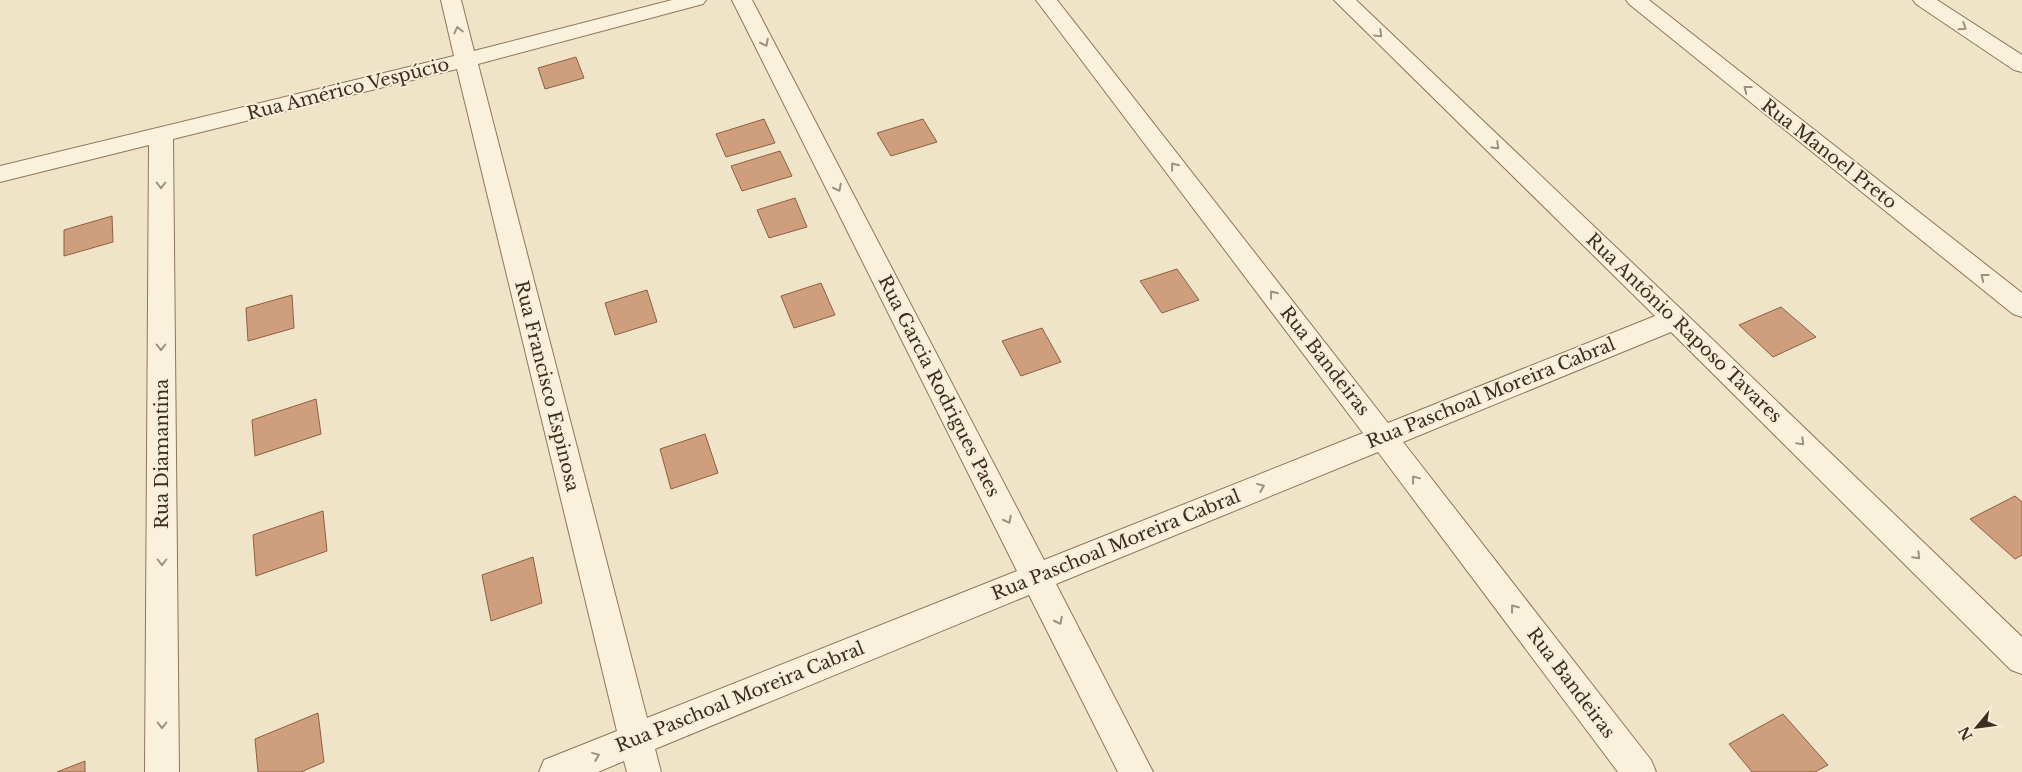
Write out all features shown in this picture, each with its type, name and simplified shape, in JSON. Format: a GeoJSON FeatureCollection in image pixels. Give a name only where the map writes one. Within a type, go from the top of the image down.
{"type":"FeatureCollection","features":[{"type":"Feature","properties":{"kind":"street","name":"Rua Francisco Espinosa"},"geometry":{"type":"LineString","coordinates":[[451,0],[644,772]]}},
{"type":"Feature","properties":{"kind":"street","name":"Rua Américo Vespúcio"},"geometry":{"type":"LineString","coordinates":[[0,174],[465,60],[696,0]]}},
{"type":"Feature","properties":{"kind":"street","name":"Rua Garcia Rodrigues Paes"},"geometry":{"type":"LineString","coordinates":[[742,0],[1136,772]]}},
{"type":"Feature","properties":{"kind":"street","name":"Rua Bandeiras"},"geometry":{"type":"LineString","coordinates":[[1046,0],[1639,772]]}},
{"type":"Feature","properties":{"kind":"street","name":"Rua Antônio Raposo Tavares"},"geometry":{"type":"LineString","coordinates":[[1344,0],[1675,319],[2022,660]]}},
{"type":"Feature","properties":{"kind":"street","name":"Rua Manoel Preto"},"geometry":{"type":"LineString","coordinates":[[1636,0],[2022,307]]}},
{"type":"Feature","properties":{"kind":"street"},"geometry":{"type":"LineString","coordinates":[[1922,0],[2022,65]]}},
{"type":"Feature","properties":{"kind":"street","name":"Rua Diamantina"},"geometry":{"type":"LineString","coordinates":[[161,136],[162,772]]}},
{"type":"Feature","properties":{"kind":"street","name":"Rua Paschoal Moreira Cabral"},"geometry":{"type":"LineString","coordinates":[[556,772],[1675,319]]}},
{"type":"Feature","properties":{"kind":"building"},"geometry":{"type":"Polygon","coordinates":[[[576,57],[584,78],[545,89],[538,68],[576,57]]]}},
{"type":"Feature","properties":{"kind":"building"},"geometry":{"type":"Polygon","coordinates":[[[764,119],[775,143],[726,157],[716,134],[764,119]]]}},
{"type":"Feature","properties":{"kind":"building"},"geometry":{"type":"Polygon","coordinates":[[[923,119],[937,142],[891,156],[877,133],[923,119]]]}},
{"type":"Feature","properties":{"kind":"building"},"geometry":{"type":"Polygon","coordinates":[[[780,151],[792,176],[742,191],[731,166],[780,151]]]}},
{"type":"Feature","properties":{"kind":"building"},"geometry":{"type":"Polygon","coordinates":[[[795,198],[807,227],[769,238],[757,210],[795,198]]]}},
{"type":"Feature","properties":{"kind":"building"},"geometry":{"type":"Polygon","coordinates":[[[112,216],[113,242],[64,256],[64,230],[112,216]]]}},
{"type":"Feature","properties":{"kind":"building"},"geometry":{"type":"Polygon","coordinates":[[[1177,269],[1199,300],[1162,313],[1140,281],[1177,269]]]}},
{"type":"Feature","properties":{"kind":"building"},"geometry":{"type":"Polygon","coordinates":[[[821,283],[835,315],[794,328],[781,296],[821,283]]]}},
{"type":"Feature","properties":{"kind":"building"},"geometry":{"type":"Polygon","coordinates":[[[647,290],[657,322],[615,335],[605,303],[647,290]]]}},
{"type":"Feature","properties":{"kind":"building"},"geometry":{"type":"Polygon","coordinates":[[[292,295],[294,328],[248,341],[246,308],[292,295]]]}},
{"type":"Feature","properties":{"kind":"building"},"geometry":{"type":"Polygon","coordinates":[[[1781,307],[1816,337],[1773,357],[1739,325],[1781,307]]]}},
{"type":"Feature","properties":{"kind":"building"},"geometry":{"type":"Polygon","coordinates":[[[1042,328],[1061,362],[1021,376],[1002,341],[1042,328]]]}},
{"type":"Feature","properties":{"kind":"building"},"geometry":{"type":"Polygon","coordinates":[[[316,399],[321,434],[255,456],[252,420],[316,399]]]}},
{"type":"Feature","properties":{"kind":"building"},"geometry":{"type":"Polygon","coordinates":[[[705,434],[718,473],[671,489],[660,449],[705,434]]]}},
{"type":"Feature","properties":{"kind":"building"},"geometry":{"type":"Polygon","coordinates":[[[2015,496],[2022,502],[2022,555],[2015,559],[1970,519],[2015,496]]]}},
{"type":"Feature","properties":{"kind":"building"},"geometry":{"type":"Polygon","coordinates":[[[323,511],[327,551],[256,576],[253,535],[323,511]]]}},
{"type":"Feature","properties":{"kind":"building"},"geometry":{"type":"Polygon","coordinates":[[[533,557],[542,603],[491,621],[482,575],[533,557]]]}},
{"type":"Feature","properties":{"kind":"building"},"geometry":{"type":"Polygon","coordinates":[[[318,713],[324,762],[301,772],[258,772],[255,739],[318,713]]]}},
{"type":"Feature","properties":{"kind":"building"},"geometry":{"type":"Polygon","coordinates":[[[1783,714],[1828,765],[1815,772],[1752,772],[1729,744],[1783,714]]]}},
{"type":"Feature","properties":{"kind":"building"},"geometry":{"type":"Polygon","coordinates":[[[85,761],[85,772],[57,772],[85,761]]]}}]}
